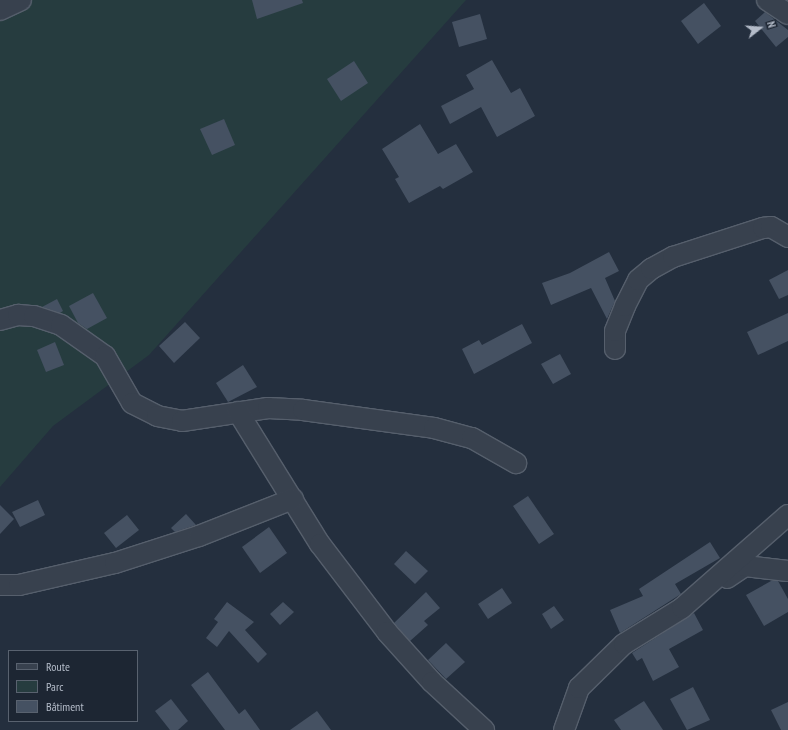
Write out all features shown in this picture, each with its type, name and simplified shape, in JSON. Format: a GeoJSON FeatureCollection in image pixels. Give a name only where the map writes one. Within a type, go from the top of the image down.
{"type":"FeatureCollection","features":[{"type":"Feature","properties":{"kind":"street"},"geometry":{"type":"LineString","coordinates":[[1,6],[21,0]]}},
{"type":"Feature","properties":{"kind":"street"},"geometry":{"type":"LineString","coordinates":[[767,0],[788,14]]}},
{"type":"Feature","properties":{"kind":"street"},"geometry":{"type":"LineString","coordinates":[[615,349],[615,331],[625,306],[638,280],[651,269],[673,257],[763,228],[771,227],[788,237]]}},
{"type":"Feature","properties":{"kind":"street"},"geometry":{"type":"LineString","coordinates":[[0,320],[18,314],[34,316],[61,325],[105,356],[132,403],[157,416],[182,421],[238,412],[303,410],[434,428],[472,438],[516,463]]}},
{"type":"Feature","properties":{"kind":"street"},"geometry":{"type":"LineString","coordinates":[[238,412],[320,544],[387,632],[432,682],[484,730]]}},
{"type":"Feature","properties":{"kind":"street"},"geometry":{"type":"LineString","coordinates":[[0,585],[19,585],[114,563],[199,536],[293,500]]}},
{"type":"Feature","properties":{"kind":"street"},"geometry":{"type":"LineString","coordinates":[[682,608],[788,515]]}},
{"type":"Feature","properties":{"kind":"street"},"geometry":{"type":"LineString","coordinates":[[564,730],[579,688],[624,644],[745,566],[788,571]]}},
{"type":"Feature","properties":{"kind":"green space"},"geometry":{"type":"Polygon","coordinates":[[[0,0],[466,0],[149,355],[53,426],[0,487],[0,0]]]}},
{"type":"Feature","properties":{"kind":"building"},"geometry":{"type":"Polygon","coordinates":[[[252,0],[302,0],[303,3],[257,19],[252,0]]]}},
{"type":"Feature","properties":{"kind":"building"},"geometry":{"type":"Polygon","coordinates":[[[704,3],[721,26],[698,44],[681,21],[704,3]]]}},
{"type":"Feature","properties":{"kind":"building"},"geometry":{"type":"Polygon","coordinates":[[[765,12],[788,30],[788,37],[776,47],[755,21],[765,12]]]}},
{"type":"Feature","properties":{"kind":"building"},"geometry":{"type":"Polygon","coordinates":[[[480,14],[487,39],[459,47],[452,22],[480,14]]]}},
{"type":"Feature","properties":{"kind":"building"},"geometry":{"type":"Polygon","coordinates":[[[492,60],[511,93],[520,88],[535,116],[497,137],[481,107],[450,124],[441,106],[474,89],[466,75],[492,60]]]}},
{"type":"Feature","properties":{"kind":"building"},"geometry":{"type":"Polygon","coordinates":[[[354,61],[368,83],[341,101],[327,79],[354,61]]]}},
{"type":"Feature","properties":{"kind":"building"},"geometry":{"type":"Polygon","coordinates":[[[224,119],[235,145],[212,155],[200,129],[224,119]]]}},
{"type":"Feature","properties":{"kind":"building"},"geometry":{"type":"Polygon","coordinates":[[[420,124],[438,154],[456,144],[473,172],[443,189],[440,186],[409,203],[395,179],[399,177],[382,149],[420,124]]]}},
{"type":"Feature","properties":{"kind":"building"},"geometry":{"type":"Polygon","coordinates":[[[609,252],[619,271],[605,278],[615,301],[607,319],[591,288],[551,305],[542,283],[570,273],[609,252]]]}},
{"type":"Feature","properties":{"kind":"building"},"geometry":{"type":"Polygon","coordinates":[[[788,270],[788,295],[779,299],[769,280],[788,270]]]}},
{"type":"Feature","properties":{"kind":"building"},"geometry":{"type":"Polygon","coordinates":[[[93,293],[107,318],[87,329],[78,323],[69,306],[93,293]]]}},
{"type":"Feature","properties":{"kind":"building"},"geometry":{"type":"Polygon","coordinates":[[[57,299],[63,311],[60,313],[42,307],[57,299]]]}},
{"type":"Feature","properties":{"kind":"building"},"geometry":{"type":"Polygon","coordinates":[[[788,313],[788,341],[758,355],[747,332],[788,313]]]}},
{"type":"Feature","properties":{"kind":"building"},"geometry":{"type":"Polygon","coordinates":[[[185,322],[200,338],[174,363],[159,346],[185,322]]]}},
{"type":"Feature","properties":{"kind":"building"},"geometry":{"type":"Polygon","coordinates":[[[522,324],[532,343],[474,374],[462,349],[479,340],[482,345],[522,324]]]}},
{"type":"Feature","properties":{"kind":"building"},"geometry":{"type":"Polygon","coordinates":[[[55,342],[64,365],[46,372],[37,350],[55,342]]]}},
{"type":"Feature","properties":{"kind":"building"},"geometry":{"type":"Polygon","coordinates":[[[560,354],[571,374],[553,384],[541,364],[560,354]]]}},
{"type":"Feature","properties":{"kind":"building"},"geometry":{"type":"Polygon","coordinates":[[[243,365],[257,387],[228,402],[216,383],[243,365]]]}},
{"type":"Feature","properties":{"kind":"building"},"geometry":{"type":"Polygon","coordinates":[[[528,496],[554,534],[539,544],[513,506],[528,496]]]}},
{"type":"Feature","properties":{"kind":"building"},"geometry":{"type":"Polygon","coordinates":[[[38,500],[45,515],[20,527],[12,512],[38,500]]]}},
{"type":"Feature","properties":{"kind":"building"},"geometry":{"type":"Polygon","coordinates":[[[0,505],[14,519],[0,534],[0,505]]]}},
{"type":"Feature","properties":{"kind":"building"},"geometry":{"type":"Polygon","coordinates":[[[186,514],[196,525],[175,532],[171,528],[186,514]]]}},
{"type":"Feature","properties":{"kind":"building"},"geometry":{"type":"Polygon","coordinates":[[[127,515],[139,530],[116,548],[104,533],[127,515]]]}},
{"type":"Feature","properties":{"kind":"building"},"geometry":{"type":"Polygon","coordinates":[[[269,527],[287,553],[260,573],[242,547],[269,527]]]}},
{"type":"Feature","properties":{"kind":"building"},"geometry":{"type":"Polygon","coordinates":[[[710,542],[720,558],[675,584],[681,594],[620,633],[610,610],[643,596],[639,589],[710,542]]]}},
{"type":"Feature","properties":{"kind":"building"},"geometry":{"type":"Polygon","coordinates":[[[406,551],[428,571],[415,584],[394,564],[406,551]]]}},
{"type":"Feature","properties":{"kind":"building"},"geometry":{"type":"Polygon","coordinates":[[[771,581],[778,581],[788,599],[788,612],[764,626],[746,595],[771,581]]]}},
{"type":"Feature","properties":{"kind":"building"},"geometry":{"type":"Polygon","coordinates":[[[502,588],[512,603],[488,619],[478,604],[502,588]]]}},
{"type":"Feature","properties":{"kind":"building"},"geometry":{"type":"Polygon","coordinates":[[[426,592],[440,608],[424,621],[428,625],[410,641],[394,623],[426,592]]]}},
{"type":"Feature","properties":{"kind":"building"},"geometry":{"type":"Polygon","coordinates":[[[227,602],[254,622],[245,630],[267,654],[258,663],[229,631],[217,647],[206,638],[218,622],[214,619],[227,602]]]}},
{"type":"Feature","properties":{"kind":"building"},"geometry":{"type":"Polygon","coordinates":[[[283,602],[294,612],[280,625],[270,614],[283,602]]]}},
{"type":"Feature","properties":{"kind":"building"},"geometry":{"type":"Polygon","coordinates":[[[554,606],[564,620],[551,629],[542,614],[554,606]]]}},
{"type":"Feature","properties":{"kind":"building"},"geometry":{"type":"Polygon","coordinates":[[[694,613],[703,630],[669,649],[679,667],[653,681],[642,658],[637,661],[632,653],[694,613]]]}},
{"type":"Feature","properties":{"kind":"building"},"geometry":{"type":"Polygon","coordinates":[[[446,643],[465,662],[446,679],[428,660],[446,643]]]}},
{"type":"Feature","properties":{"kind":"building"},"geometry":{"type":"Polygon","coordinates":[[[208,672],[239,714],[245,709],[260,730],[225,730],[191,685],[208,672]]]}},
{"type":"Feature","properties":{"kind":"building"},"geometry":{"type":"Polygon","coordinates":[[[693,687],[710,720],[687,730],[670,699],[693,687]]]}},
{"type":"Feature","properties":{"kind":"building"},"geometry":{"type":"Polygon","coordinates":[[[171,699],[188,721],[178,730],[170,730],[155,711],[171,699]]]}},
{"type":"Feature","properties":{"kind":"building"},"geometry":{"type":"Polygon","coordinates":[[[644,701],[663,730],[621,730],[614,720],[644,701]]]}},
{"type":"Feature","properties":{"kind":"building"},"geometry":{"type":"Polygon","coordinates":[[[788,702],[788,730],[781,730],[771,710],[788,702]]]}},
{"type":"Feature","properties":{"kind":"building"},"geometry":{"type":"Polygon","coordinates":[[[317,711],[331,730],[290,730],[317,711]]]}}]}
